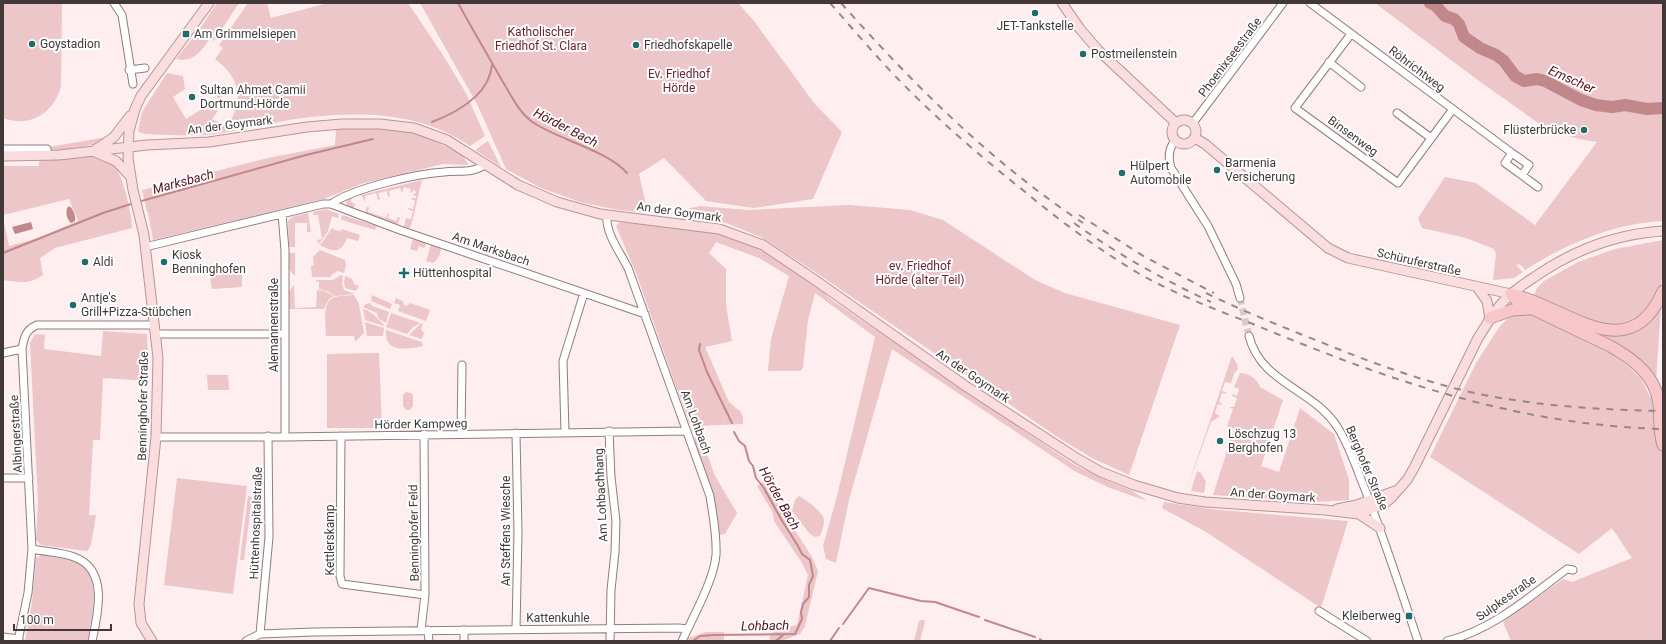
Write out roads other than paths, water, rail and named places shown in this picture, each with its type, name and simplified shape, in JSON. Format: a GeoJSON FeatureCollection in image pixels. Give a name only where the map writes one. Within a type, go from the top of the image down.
{"type":"FeatureCollection","features":[{"type":"Feature","properties":{"kind":"highway"},"geometry":{"type":"LineString","coordinates":[[1511,294],[1526,298],[1590,326],[1610,331],[1629,328],[1645,319],[1652,311],[1663,290]]}},
{"type":"Feature","properties":{"kind":"highway"},"geometry":{"type":"LineString","coordinates":[[1511,294],[1518,302],[1530,309],[1610,346],[1623,353],[1639,366],[1652,383],[1658,402],[1663,445]]}},
{"type":"Feature","properties":{"kind":"highway"},"geometry":{"type":"LineString","coordinates":[[1490,318],[1512,310],[1530,309]]}},
{"type":"Feature","properties":{"kind":"main road","name":"Benninghofer Straße"},"geometry":{"type":"LineString","coordinates":[[152,641],[147,635],[142,623],[139,604],[156,437],[158,380],[155,329],[145,247],[131,177],[128,147],[130,125],[135,109],[151,82],[209,3]]}},
{"type":"Feature","properties":{"kind":"main road"},"geometry":{"type":"LineString","coordinates":[[1062,3],[1080,29],[1098,50],[1176,123]]}},
{"type":"Feature","properties":{"kind":"main road"},"geometry":{"type":"LineString","coordinates":[[131,177],[116,161],[94,151],[118,132],[135,109]]}},
{"type":"Feature","properties":{"kind":"main road"},"geometry":{"type":"LineString","coordinates":[[1182,120],[1193,123],[1196,130],[1193,142],[1182,145],[1175,141],[1172,134],[1173,126],[1176,123],[1182,120]]}},
{"type":"Feature","properties":{"kind":"main road","name":"An der Goymark"},"geometry":{"type":"LineString","coordinates":[[3,156],[47,156],[128,147],[226,140],[325,125],[380,124],[414,128],[438,136],[456,145],[518,185],[575,208],[607,215],[719,229],[763,245],[968,387],[1078,459],[1101,472],[1134,485],[1186,499],[1220,504],[1325,510],[1359,514],[1371,505],[1398,490],[1407,480],[1414,468],[1464,365],[1490,318],[1511,294]]}},
{"type":"Feature","properties":{"kind":"main road","name":"Schüruferstraße"},"geometry":{"type":"LineString","coordinates":[[1195,138],[1204,143],[1328,248],[1339,254],[1367,262],[1511,294]]}},
{"type":"Feature","properties":{"kind":"main road"},"geometry":{"type":"LineString","coordinates":[[1511,294],[1556,262],[1571,254],[1630,235],[1663,231]]}},
{"type":"Feature","properties":{"kind":"main road"},"geometry":{"type":"LineString","coordinates":[[1477,287],[1487,301],[1490,318]]}},
{"type":"Feature","properties":{"kind":"main road","name":"An der Goymark"},"geometry":{"type":"LineString","coordinates":[[1325,510],[1371,505]]}},
{"type":"Feature","properties":{"kind":"main road"},"geometry":{"type":"LineString","coordinates":[[1359,514],[1380,528]]}},
{"type":"Feature","properties":{"kind":"street"},"geometry":{"type":"LineString","coordinates":[[114,3],[122,15],[132,84]]}},
{"type":"Feature","properties":{"kind":"street","name":"Phoenixseestraße"},"geometry":{"type":"LineString","coordinates":[[1193,123],[1283,3]]}},
{"type":"Feature","properties":{"kind":"street","name":"Röhrichtweg"},"geometry":{"type":"LineString","coordinates":[[1310,3],[1529,165],[1522,175]]}},
{"type":"Feature","properties":{"kind":"street","name":"Binsenweg"},"geometry":{"type":"LineString","coordinates":[[1351,34],[1295,108],[1398,183],[1453,109]]}},
{"type":"Feature","properties":{"kind":"street"},"geometry":{"type":"LineString","coordinates":[[1329,62],[1361,87]]}},
{"type":"Feature","properties":{"kind":"street"},"geometry":{"type":"LineString","coordinates":[[129,70],[144,68]]}},
{"type":"Feature","properties":{"kind":"street"},"geometry":{"type":"LineString","coordinates":[[1397,113],[1431,138]]}},
{"type":"Feature","properties":{"kind":"street"},"geometry":{"type":"LineString","coordinates":[[1175,141],[1171,145],[1169,153],[1168,160],[1171,168],[1208,226],[1229,270],[1240,298]]}},
{"type":"Feature","properties":{"kind":"street"},"geometry":{"type":"LineString","coordinates":[[3,149],[47,149],[47,156]]}},
{"type":"Feature","properties":{"kind":"street"},"geometry":{"type":"LineString","coordinates":[[1512,153],[1505,163],[1538,187]]}},
{"type":"Feature","properties":{"kind":"street","name":"Am Marksbach"},"geometry":{"type":"LineString","coordinates":[[332,204],[339,198],[355,192],[403,179],[444,172],[468,172],[480,169],[486,164]]}},
{"type":"Feature","properties":{"kind":"street","name":"Am Marksbach"},"geometry":{"type":"LineString","coordinates":[[145,247],[323,204],[332,204],[400,230],[645,314]]}},
{"type":"Feature","properties":{"kind":"street","name":"Alemannenstraße"},"geometry":{"type":"LineString","coordinates":[[282,214],[285,250],[285,437]]}},
{"type":"Feature","properties":{"kind":"street","name":"Am Lohbach"},"geometry":{"type":"LineString","coordinates":[[607,215],[606,222],[610,233],[628,268],[710,496],[715,529],[716,556],[708,582],[682,641]]}},
{"type":"Feature","properties":{"kind":"street"},"geometry":{"type":"LineString","coordinates":[[565,432],[563,362],[584,293]]}},
{"type":"Feature","properties":{"kind":"street","name":"Albingerstraße"},"geometry":{"type":"LineString","coordinates":[[18,640],[28,593],[32,549],[22,349],[24,337],[29,329],[36,325],[284,334]]}},
{"type":"Feature","properties":{"kind":"street","name":"Berghofer Straße"},"geometry":{"type":"LineString","coordinates":[[1249,336],[1255,354],[1268,370],[1315,403],[1337,426],[1345,441],[1380,528],[1418,641]]}},
{"type":"Feature","properties":{"kind":"street"},"geometry":{"type":"LineString","coordinates":[[3,353],[22,349]]}},
{"type":"Feature","properties":{"kind":"street"},"geometry":{"type":"LineString","coordinates":[[461,434],[462,365]]}},
{"type":"Feature","properties":{"kind":"street","name":"Am Lohbachhang"},"geometry":{"type":"LineString","coordinates":[[609,431],[611,478],[616,521],[615,552],[611,590],[610,641]]}},
{"type":"Feature","properties":{"kind":"street","name":"Hörder Kampweg"},"geometry":{"type":"LineString","coordinates":[[156,437],[285,437],[687,431]]}},
{"type":"Feature","properties":{"kind":"street","name":"An Steffens Wiesche"},"geometry":{"type":"LineString","coordinates":[[516,433],[518,532],[516,629]]}},
{"type":"Feature","properties":{"kind":"street","name":"Benninghofer Feld"},"geometry":{"type":"LineString","coordinates":[[424,434],[425,630]]}},
{"type":"Feature","properties":{"kind":"street","name":"Hüttenhospitalstraße"},"geometry":{"type":"LineString","coordinates":[[260,634],[269,537],[268,436]]}},
{"type":"Feature","properties":{"kind":"street","name":"Kettlerskamp"},"geometry":{"type":"LineString","coordinates":[[341,436],[340,576],[342,584],[425,595]]}},
{"type":"Feature","properties":{"kind":"street"},"geometry":{"type":"LineString","coordinates":[[3,478],[29,478]]}},
{"type":"Feature","properties":{"kind":"street"},"geometry":{"type":"LineString","coordinates":[[32,549],[73,556],[87,564],[93,572],[98,588],[98,606],[92,641]]}},
{"type":"Feature","properties":{"kind":"street","name":"Sulpkestraße"},"geometry":{"type":"LineString","coordinates":[[1447,641],[1465,636],[1485,627],[1567,569],[1573,570]]}},
{"type":"Feature","properties":{"kind":"street"},"geometry":{"type":"LineString","coordinates":[[1319,611],[1367,641]]}},
{"type":"Feature","properties":{"kind":"street","name":"Kattenkuhle"},"geometry":{"type":"LineString","coordinates":[[246,641],[260,634],[425,630],[687,629]]}},
{"type":"Feature","properties":{"kind":"street"},"geometry":{"type":"LineString","coordinates":[[425,630],[429,641]]}},
{"type":"Feature","properties":{"kind":"street"},"geometry":{"type":"LineString","coordinates":[[464,630],[464,641]]}},
{"type":"Feature","properties":{"kind":"street"},"geometry":{"type":"LineString","coordinates":[[3,637],[18,640]]}},
{"type":"Feature","properties":{"kind":"waterway","name":"Hörder Bach"},"geometry":{"type":"LineString","coordinates":[[458,3],[520,110],[534,123],[608,158],[619,165],[627,173]]}},
{"type":"Feature","properties":{"kind":"waterway","name":"Emscher"},"geometry":{"type":"LineString","coordinates":[[1430,3],[1436,6],[1445,16],[1454,19],[1459,24],[1464,37],[1480,48],[1496,55],[1504,61],[1515,76],[1524,81],[1537,79],[1545,81],[1581,100],[1596,105],[1612,107],[1625,105],[1647,109],[1663,108]]}},
{"type":"Feature","properties":{"kind":"waterway","name":"Marksbach"},"geometry":{"type":"LineString","coordinates":[[432,122],[452,113],[479,94],[490,76],[492,65]]}},
{"type":"Feature","properties":{"kind":"waterway","name":"Marksbach"},"geometry":{"type":"LineString","coordinates":[[138,202],[306,155],[373,139]]}},
{"type":"Feature","properties":{"kind":"waterway","name":"Marksbach"},"geometry":{"type":"LineString","coordinates":[[3,253],[103,213],[134,203]]}},
{"type":"Feature","properties":{"kind":"waterway","name":"Hörder Bach"},"geometry":{"type":"LineString","coordinates":[[700,344],[699,350],[707,372],[732,423]]}},
{"type":"Feature","properties":{"kind":"waterway","name":"Lohbach"},"geometry":{"type":"LineString","coordinates":[[693,641],[700,636],[714,635],[795,634],[802,619],[801,612],[803,604],[809,597],[809,585],[813,576],[810,560],[802,554],[764,488],[756,478],[745,446],[739,441],[734,432]]}},
{"type":"Feature","properties":{"kind":"waterway","name":"Hörder Bach"},"geometry":{"type":"LineString","coordinates":[[843,624],[869,588],[921,601],[935,602],[979,617]]}},
{"type":"Feature","properties":{"kind":"waterway","name":"Hörder Bach"},"geometry":{"type":"LineString","coordinates":[[985,620],[1035,637]]}},
{"type":"Feature","properties":{"kind":"waterway"},"geometry":{"type":"LineString","coordinates":[[830,641],[839,628]]}},
{"type":"Feature","properties":{"kind":"waterway","name":"Lohbach"},"geometry":{"type":"LineString","coordinates":[[776,641],[783,635]]}},
{"type":"Feature","properties":{"kind":"tunnel"},"geometry":{"type":"LineString","coordinates":[[1240,298],[1249,336]]}},
{"type":"Feature","properties":{"kind":"railway"},"geometry":{"type":"LineString","coordinates":[[830,3],[898,79],[943,123],[975,151],[1065,224],[1123,264],[1152,281],[1209,307],[1338,358],[1418,386],[1538,416],[1621,427],[1663,429]]}},
{"type":"Feature","properties":{"kind":"railway"},"geometry":{"type":"LineString","coordinates":[[841,3],[925,93],[955,121],[1017,174],[1083,223]]}},
{"type":"Feature","properties":{"kind":"railway"},"geometry":{"type":"LineString","coordinates":[[1079,215],[1145,257],[1214,293]]}},
{"type":"Feature","properties":{"kind":"railway"},"geometry":{"type":"LineString","coordinates":[[1074,223],[1141,266],[1211,302]]}},
{"type":"Feature","properties":{"kind":"railway"},"geometry":{"type":"LineString","coordinates":[[1206,293],[1262,318],[1357,356],[1438,384],[1479,394],[1524,402],[1617,410],[1663,411]]}},
{"type":"Feature","properties":{"kind":"place","name":"JET-Tankstelle"},"geometry":{"type":"Point","coordinates":[1035,13]}},
{"type":"Feature","properties":{"kind":"place","name":"Am Grimmelsiepen"},"geometry":{"type":"Point","coordinates":[186,34]}},
{"type":"Feature","properties":{"kind":"place","name":"Goystadion"},"geometry":{"type":"Point","coordinates":[32,44]}},
{"type":"Feature","properties":{"kind":"place","name":"Friedhofskapelle"},"geometry":{"type":"Point","coordinates":[636,45]}},
{"type":"Feature","properties":{"kind":"place","name":"Postmeilenstein"},"geometry":{"type":"Point","coordinates":[1083,54]}},
{"type":"Feature","properties":{"kind":"place","name":"Sultan Ahmet Camii Dortmund-Hörde"},"geometry":{"type":"Point","coordinates":[192,97]}},
{"type":"Feature","properties":{"kind":"place","name":"Flüsterbrücke"},"geometry":{"type":"Point","coordinates":[1584,130]}},
{"type":"Feature","properties":{"kind":"place","name":"Barmenia Versicherung"},"geometry":{"type":"Point","coordinates":[1217,170]}},
{"type":"Feature","properties":{"kind":"place","name":"Hülpert Automobile"},"geometry":{"type":"Point","coordinates":[1122,173]}},
{"type":"Feature","properties":{"kind":"place","name":"Aldi"},"geometry":{"type":"Point","coordinates":[85,262]}},
{"type":"Feature","properties":{"kind":"place","name":"Kiosk Benninghofen"},"geometry":{"type":"Point","coordinates":[164,262]}},
{"type":"Feature","properties":{"kind":"place","name":"Hüttenhospital"},"geometry":{"type":"Point","coordinates":[404,273]}},
{"type":"Feature","properties":{"kind":"place","name":"Antje's Grill+Pizza-Stübchen"},"geometry":{"type":"Point","coordinates":[73,305]}},
{"type":"Feature","properties":{"kind":"place","name":"Löschzug 13 Berghofen"},"geometry":{"type":"Point","coordinates":[1220,441]}},
{"type":"Feature","properties":{"kind":"place","name":"Kleiberweg"},"geometry":{"type":"Point","coordinates":[1409,616]}},
{"type":"Feature","properties":{"kind":"park label","name":"Katholischer Friedhof St. Clara"},"geometry":{"type":"Point","coordinates":[541,39]}},
{"type":"Feature","properties":{"kind":"park label","name":"Ev. Friedhof Hörde"},"geometry":{"type":"Point","coordinates":[679,81]}},
{"type":"Feature","properties":{"kind":"park label","name":"ev. Friedhof Hörde (alter Teil)"},"geometry":{"type":"Point","coordinates":[920,273]}}]}
